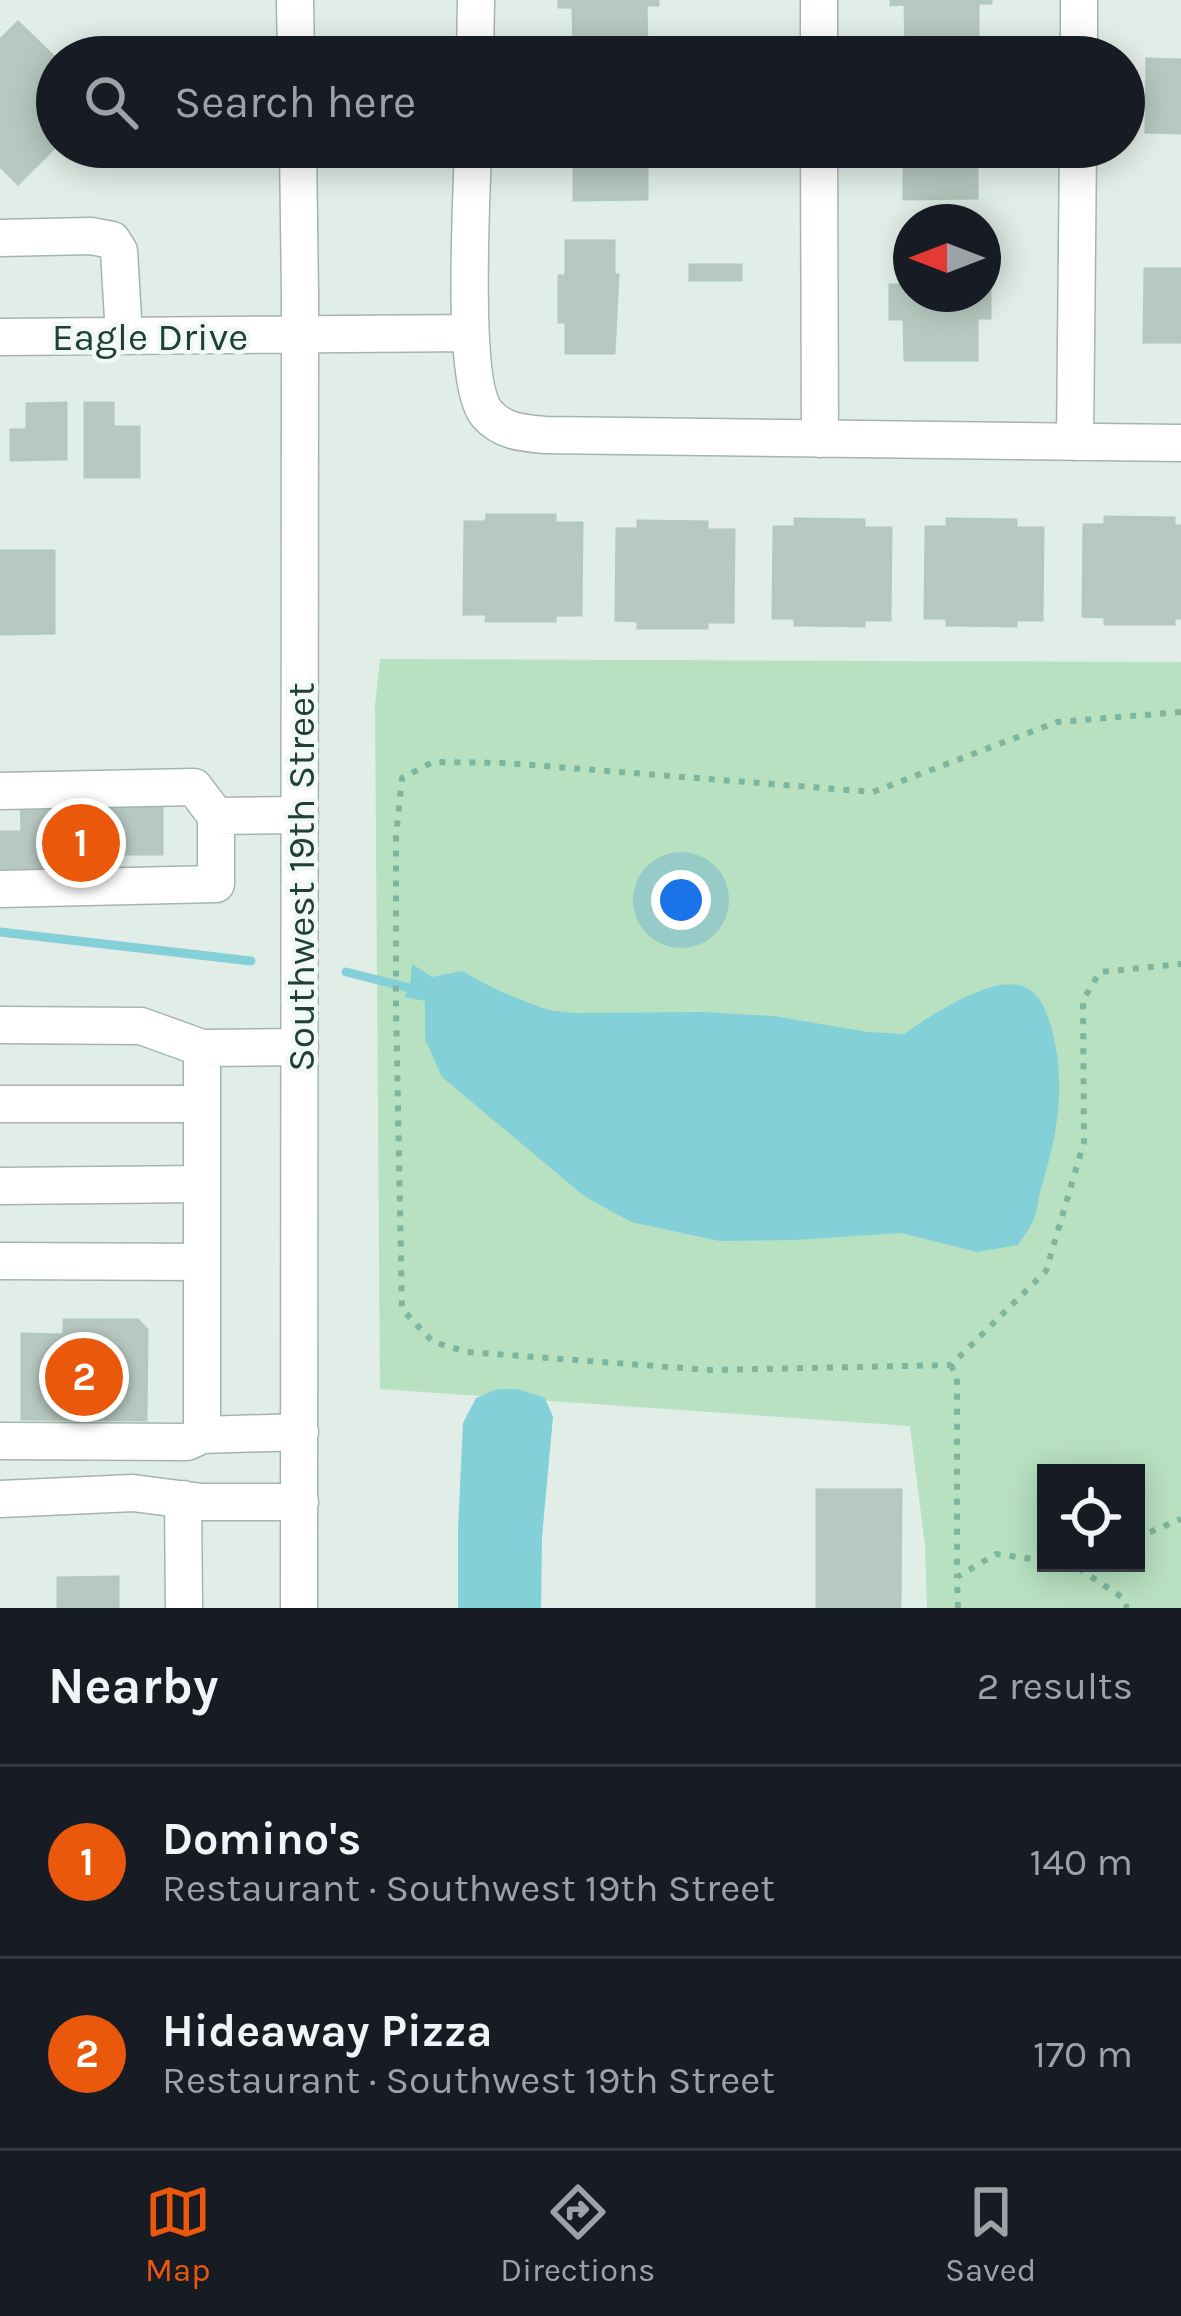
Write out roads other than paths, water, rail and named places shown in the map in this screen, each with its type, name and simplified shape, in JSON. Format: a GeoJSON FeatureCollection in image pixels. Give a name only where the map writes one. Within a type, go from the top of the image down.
{"type":"FeatureCollection","features":[{"type":"Feature","properties":{"kind":"street"},"geometry":{"type":"LineString","coordinates":[[295,0],[296,36]]}},
{"type":"Feature","properties":{"kind":"street"},"geometry":{"type":"LineString","coordinates":[[475,36],[476,0]]}},
{"type":"Feature","properties":{"kind":"street"},"geometry":{"type":"LineString","coordinates":[[819,0],[819,36]]}},
{"type":"Feature","properties":{"kind":"street"},"geometry":{"type":"LineString","coordinates":[[1079,0],[1079,36]]}},
{"type":"Feature","properties":{"kind":"street","name":"Southwest 19th Street"},"geometry":{"type":"LineString","coordinates":[[298,168],[299,1608]]}},
{"type":"Feature","properties":{"kind":"street"},"geometry":{"type":"LineString","coordinates":[[473,168],[470,333],[476,391],[485,412],[510,432],[1181,443]]}},
{"type":"Feature","properties":{"kind":"street"},"geometry":{"type":"LineString","coordinates":[[819,168],[820,439]]}},
{"type":"Feature","properties":{"kind":"street"},"geometry":{"type":"LineString","coordinates":[[1075,442],[1078,168]]}},
{"type":"Feature","properties":{"kind":"street"},"geometry":{"type":"LineString","coordinates":[[0,238],[91,236],[112,240],[119,251],[124,336]]}},
{"type":"Feature","properties":{"kind":"street","name":"Eagle Drive"},"geometry":{"type":"LineString","coordinates":[[0,337],[470,333]]}},
{"type":"Feature","properties":{"kind":"street"},"geometry":{"type":"LineString","coordinates":[[0,791],[194,787],[215,816],[215,884],[0,889]]}},
{"type":"Feature","properties":{"kind":"street"},"geometry":{"type":"LineString","coordinates":[[215,816],[300,814]]}},
{"type":"Feature","properties":{"kind":"street"},"geometry":{"type":"LineString","coordinates":[[0,1025],[141,1026],[202,1048],[300,1047]]}},
{"type":"Feature","properties":{"kind":"street"},"geometry":{"type":"LineString","coordinates":[[202,1048],[202,1435]]}},
{"type":"Feature","properties":{"kind":"street"},"geometry":{"type":"LineString","coordinates":[[0,1104],[201,1104]]}},
{"type":"Feature","properties":{"kind":"street"},"geometry":{"type":"LineString","coordinates":[[0,1186],[201,1184]]}},
{"type":"Feature","properties":{"kind":"street"},"geometry":{"type":"LineString","coordinates":[[0,1261],[201,1262]]}},
{"type":"Feature","properties":{"kind":"street"},"geometry":{"type":"LineString","coordinates":[[0,1442],[187,1442],[202,1435],[300,1432]]}},
{"type":"Feature","properties":{"kind":"street"},"geometry":{"type":"LineString","coordinates":[[0,1499],[133,1493],[202,1502],[300,1502]]}},
{"type":"Feature","properties":{"kind":"street"},"geometry":{"type":"LineString","coordinates":[[183,1499],[184,1608]]}},
{"type":"Feature","properties":{"kind":"water"},"geometry":{"type":"Polygon","coordinates":[[[412,964],[432,977],[462,971],[497,990],[555,1011],[774,1016],[904,1034],[977,992],[1009,984],[1022,986],[1039,998],[1045,1010],[1059,1069],[1056,1127],[1033,1221],[1018,1245],[977,1252],[901,1233],[720,1241],[631,1222],[584,1196],[442,1077],[425,1039],[425,1001],[404,997],[410,988],[412,964]]]}},
{"type":"Feature","properties":{"kind":"water"},"geometry":{"type":"Polygon","coordinates":[[[498,1389],[518,1389],[545,1398],[553,1417],[541,1608],[458,1608],[463,1423],[476,1398],[498,1389]]]}},
{"type":"Feature","properties":{"kind":"waterway"},"geometry":{"type":"LineString","coordinates":[[0,932],[251,961]]}},
{"type":"Feature","properties":{"kind":"waterway"},"geometry":{"type":"LineString","coordinates":[[346,972],[410,988]]}},
{"type":"Feature","properties":{"kind":"place","name":"Domino's"},"geometry":{"type":"Point","coordinates":[81,843]}},
{"type":"Feature","properties":{"kind":"place","name":"Hideaway Pizza"},"geometry":{"type":"Point","coordinates":[84,1377]}}]}
